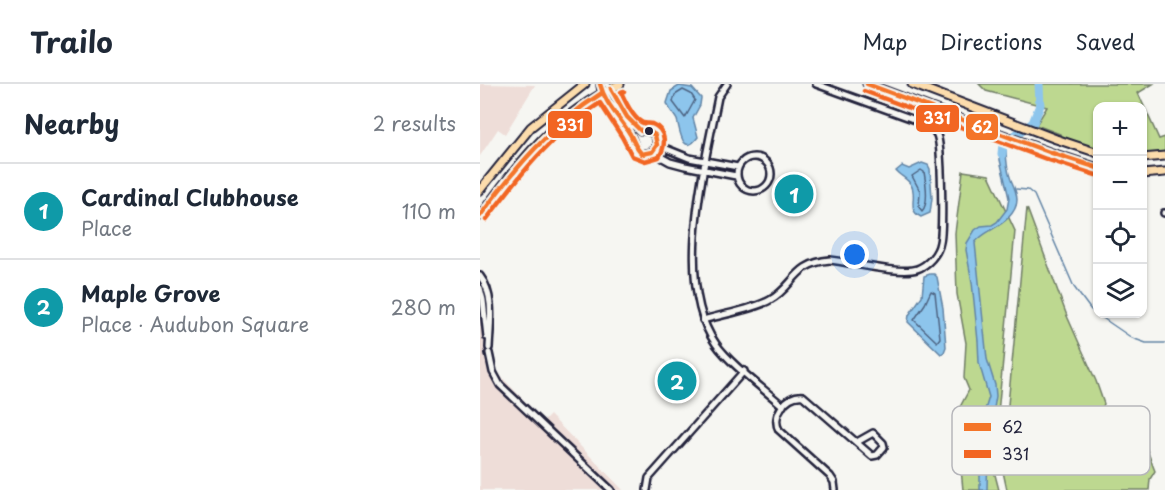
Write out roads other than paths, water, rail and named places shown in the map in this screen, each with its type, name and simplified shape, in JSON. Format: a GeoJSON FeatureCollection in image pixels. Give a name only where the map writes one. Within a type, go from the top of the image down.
{"type":"FeatureCollection","features":[{"type":"Feature","properties":{"kind":"main road"},"geometry":{"type":"LineString","coordinates":[[480,190],[531,127],[585,84]]}},
{"type":"Feature","properties":{"kind":"main road"},"geometry":{"type":"LineString","coordinates":[[480,216],[543,136],[609,86],[620,84]]}},
{"type":"Feature","properties":{"kind":"main road"},"geometry":{"type":"LineString","coordinates":[[867,84],[1093,166]]}},
{"type":"Feature","properties":{"kind":"main road"},"geometry":{"type":"LineString","coordinates":[[912,84],[1093,151]]}},
{"type":"Feature","properties":{"kind":"main road"},"geometry":{"type":"LineString","coordinates":[[1147,158],[1165,156]]}},
{"type":"Feature","properties":{"kind":"main road"},"geometry":{"type":"LineString","coordinates":[[1147,174],[1165,172]]}},
{"type":"Feature","properties":{"kind":"street"},"geometry":{"type":"LineString","coordinates":[[600,84],[602,93],[639,153],[652,152],[657,145],[653,133],[640,131],[627,118],[609,86]]}},
{"type":"Feature","properties":{"kind":"street"},"geometry":{"type":"LineString","coordinates":[[727,84],[717,97],[703,170],[695,233],[696,282],[703,320],[720,349],[783,406]]}},
{"type":"Feature","properties":{"kind":"street"},"geometry":{"type":"LineString","coordinates":[[703,320],[766,302],[782,291],[802,269],[819,261],[830,260],[910,271],[928,263],[938,248],[941,231],[941,184],[939,143],[935,131],[924,123],[816,84]]}},
{"type":"Feature","properties":{"kind":"street"},"geometry":{"type":"LineString","coordinates":[[633,140],[640,131]]}},
{"type":"Feature","properties":{"kind":"street"},"geometry":{"type":"LineString","coordinates":[[657,145],[679,155],[738,167]]}},
{"type":"Feature","properties":{"kind":"street"},"geometry":{"type":"LineString","coordinates":[[652,152],[670,162],[736,176]]}},
{"type":"Feature","properties":{"kind":"street"},"geometry":{"type":"LineString","coordinates":[[760,158],[768,165],[771,175],[764,189],[754,192],[744,189],[736,176],[738,167],[745,159],[760,158]]}},
{"type":"Feature","properties":{"kind":"street"},"geometry":{"type":"LineString","coordinates":[[480,276],[486,284],[488,294],[489,348],[480,288]]}},
{"type":"Feature","properties":{"kind":"street"},"geometry":{"type":"LineString","coordinates":[[489,353],[493,372],[500,385],[607,489]]}},
{"type":"Feature","properties":{"kind":"street"},"geometry":{"type":"LineString","coordinates":[[647,490],[649,478],[744,371]]}},
{"type":"Feature","properties":{"kind":"street"},"geometry":{"type":"LineString","coordinates":[[835,490],[830,476],[779,430],[776,420],[783,406],[797,395],[803,396],[872,456],[877,455],[884,447],[873,433],[857,442]]}},
{"type":"Feature","properties":{"kind":"water"},"geometry":{"type":"Polygon","coordinates":[[[679,86],[692,88],[701,98],[693,118],[698,137],[693,143],[688,144],[683,140],[677,120],[667,103],[671,91],[679,86]]]}},
{"type":"Feature","properties":{"kind":"water"},"geometry":{"type":"Polygon","coordinates":[[[1000,144],[1003,144],[1006,147],[1008,168],[1017,204],[1008,218],[981,236],[975,243],[987,359],[996,396],[994,406],[986,406],[989,397],[979,363],[972,282],[966,250],[967,243],[975,230],[997,222],[1007,209],[1009,198],[1000,160],[1000,144]]]}},
{"type":"Feature","properties":{"kind":"water"},"geometry":{"type":"Polygon","coordinates":[[[922,163],[928,165],[930,169],[932,198],[930,213],[921,217],[914,211],[911,185],[896,171],[902,166],[909,169],[922,163]]]}},
{"type":"Feature","properties":{"kind":"water"},"geometry":{"type":"Polygon","coordinates":[[[930,274],[937,277],[943,308],[946,347],[941,354],[908,322],[909,315],[922,296],[924,276],[930,274]]]}},
{"type":"Feature","properties":{"kind":"water"},"geometry":{"type":"Polygon","coordinates":[[[980,475],[987,475],[987,490],[980,490],[980,475]]]}},
{"type":"Feature","properties":{"kind":"waterway"},"geometry":{"type":"LineString","coordinates":[[1002,154],[1003,144],[1033,123],[1040,105],[1039,84]]}},
{"type":"Feature","properties":{"kind":"waterway"},"geometry":{"type":"LineString","coordinates":[[1016,189],[1028,190],[1034,195],[1074,287],[1091,310],[1132,338],[1146,343],[1165,343]]}},
{"type":"Feature","properties":{"kind":"place","name":"Cardinal Clubhouse"},"geometry":{"type":"Point","coordinates":[794,194]}},
{"type":"Feature","properties":{"kind":"place","name":"Maple Grove"},"geometry":{"type":"Point","coordinates":[677,381]}}]}
